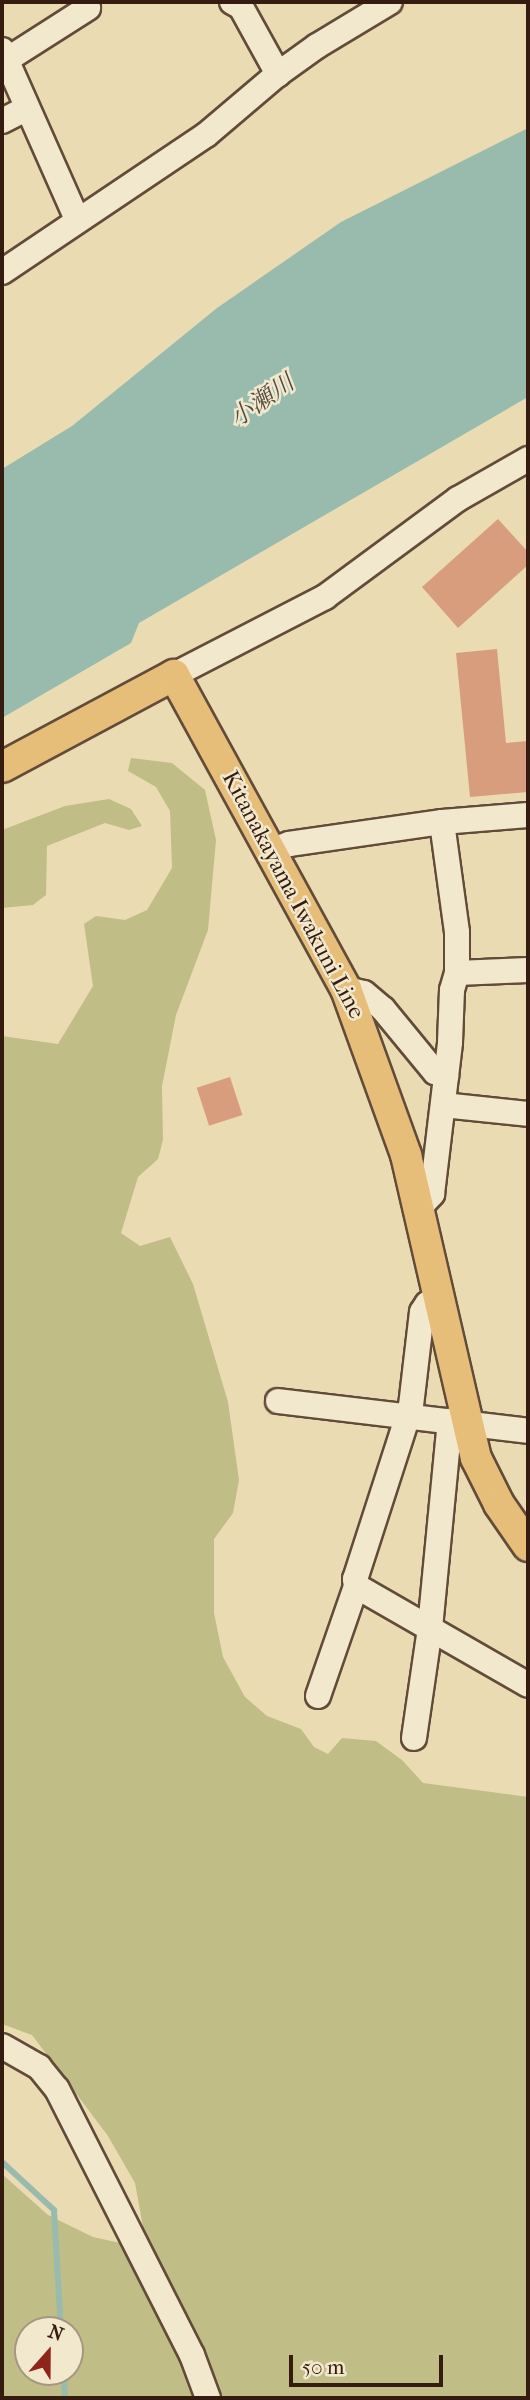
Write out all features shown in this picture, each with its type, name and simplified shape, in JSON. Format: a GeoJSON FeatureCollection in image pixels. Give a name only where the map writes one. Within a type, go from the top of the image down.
{"type":"FeatureCollection","features":[{"type":"Feature","properties":{"kind":"main road"},"geometry":{"type":"LineString","coordinates":[[2,767],[174,675]]}},
{"type":"Feature","properties":{"kind":"main road","name":"Kitanakayama Iwakuni Line"},"geometry":{"type":"LineString","coordinates":[[174,675],[346,989],[406,1155],[420,1207],[439,1298],[458,1422],[499,1504],[528,1546]]}},
{"type":"Feature","properties":{"kind":"street"},"geometry":{"type":"LineString","coordinates":[[232,2],[241,7],[278,74]]}},
{"type":"Feature","properties":{"kind":"street"},"geometry":{"type":"LineString","coordinates":[[2,272],[77,219],[206,135],[278,74],[390,2]]}},
{"type":"Feature","properties":{"kind":"street"},"geometry":{"type":"LineString","coordinates":[[77,219],[26,109],[5,55],[88,8]]}},
{"type":"Feature","properties":{"kind":"street"},"geometry":{"type":"LineString","coordinates":[[2,121],[26,109]]}},
{"type":"Feature","properties":{"kind":"street"},"geometry":{"type":"LineString","coordinates":[[174,675],[325,597],[458,499],[528,458]]}},
{"type":"Feature","properties":{"kind":"street"},"geometry":{"type":"LineString","coordinates":[[272,850],[289,844],[442,822],[528,815]]}},
{"type":"Feature","properties":{"kind":"street"},"geometry":{"type":"LineString","coordinates":[[420,1207],[432,1194],[446,1076],[452,990],[457,973],[457,932],[442,822]]}},
{"type":"Feature","properties":{"kind":"street"},"geometry":{"type":"LineString","coordinates":[[457,973],[528,970]]}},
{"type":"Feature","properties":{"kind":"street"},"geometry":{"type":"LineString","coordinates":[[346,989],[364,993],[383,1009],[435,1072],[446,1076]]}},
{"type":"Feature","properties":{"kind":"street"},"geometry":{"type":"LineString","coordinates":[[443,1105],[528,1114]]}},
{"type":"Feature","properties":{"kind":"street"},"geometry":{"type":"LineString","coordinates":[[318,1696],[356,1587],[355,1579],[407,1416],[422,1312],[427,1304],[439,1298]]}},
{"type":"Feature","properties":{"kind":"street"},"geometry":{"type":"LineString","coordinates":[[278,1401],[528,1432]]}},
{"type":"Feature","properties":{"kind":"street"},"geometry":{"type":"LineString","coordinates":[[414,1738],[458,1422]]}},
{"type":"Feature","properties":{"kind":"street"},"geometry":{"type":"LineString","coordinates":[[356,1587],[528,1685]]}},
{"type":"Feature","properties":{"kind":"street"},"geometry":{"type":"LineString","coordinates":[[2,2046],[38,2067],[57,2089],[192,2355],[208,2398]]}},
{"type":"Feature","properties":{"kind":"shaded area"},"geometry":{"type":"Polygon","coordinates":[[[131,758],[172,763],[205,790],[216,840],[208,930],[176,1015],[162,1086],[163,1140],[158,1159],[138,1177],[121,1233],[140,1246],[170,1237],[193,1284],[228,1402],[239,1480],[233,1513],[214,1539],[214,1613],[223,1657],[245,1697],[267,1716],[301,1729],[314,1747],[328,1754],[342,1738],[376,1741],[402,1760],[423,1783],[528,1797],[528,2398],[2,2398],[2,2174],[48,2215],[93,2237],[147,2249],[135,2183],[108,2136],[32,2035],[2,2024],[2,1036],[58,1044],[93,986],[84,924],[96,916],[125,920],[147,910],[172,868],[170,811],[156,787],[128,771],[131,758]]]}},
{"type":"Feature","properties":{"kind":"shaded area"},"geometry":{"type":"Polygon","coordinates":[[[109,799],[131,809],[142,826],[129,830],[105,823],[47,846],[46,895],[33,905],[2,908],[2,830],[65,806],[109,799]]]}},
{"type":"Feature","properties":{"kind":"water","name":"小瀬川"},"geometry":{"type":"Polygon","coordinates":[[[528,128],[528,397],[139,623],[131,643],[2,718],[2,469],[72,426],[217,308],[341,222],[528,128]]]}},
{"type":"Feature","properties":{"kind":"building"},"geometry":{"type":"Polygon","coordinates":[[[498,519],[528,552],[528,565],[458,628],[422,587],[498,519]]]}},
{"type":"Feature","properties":{"kind":"building"},"geometry":{"type":"Polygon","coordinates":[[[497,649],[506,743],[528,741],[528,792],[470,797],[456,653],[497,649]]]}},
{"type":"Feature","properties":{"kind":"building"},"geometry":{"type":"Polygon","coordinates":[[[230,1077],[242,1115],[209,1126],[197,1088],[230,1077]]]}},
{"type":"Feature","properties":{"kind":"waterway"},"geometry":{"type":"LineString","coordinates":[[2,2162],[54,2210],[60,2316]]}},
{"type":"Feature","properties":{"kind":"waterway"},"geometry":{"type":"LineString","coordinates":[[65,2386],[65,2398]]}}]}
